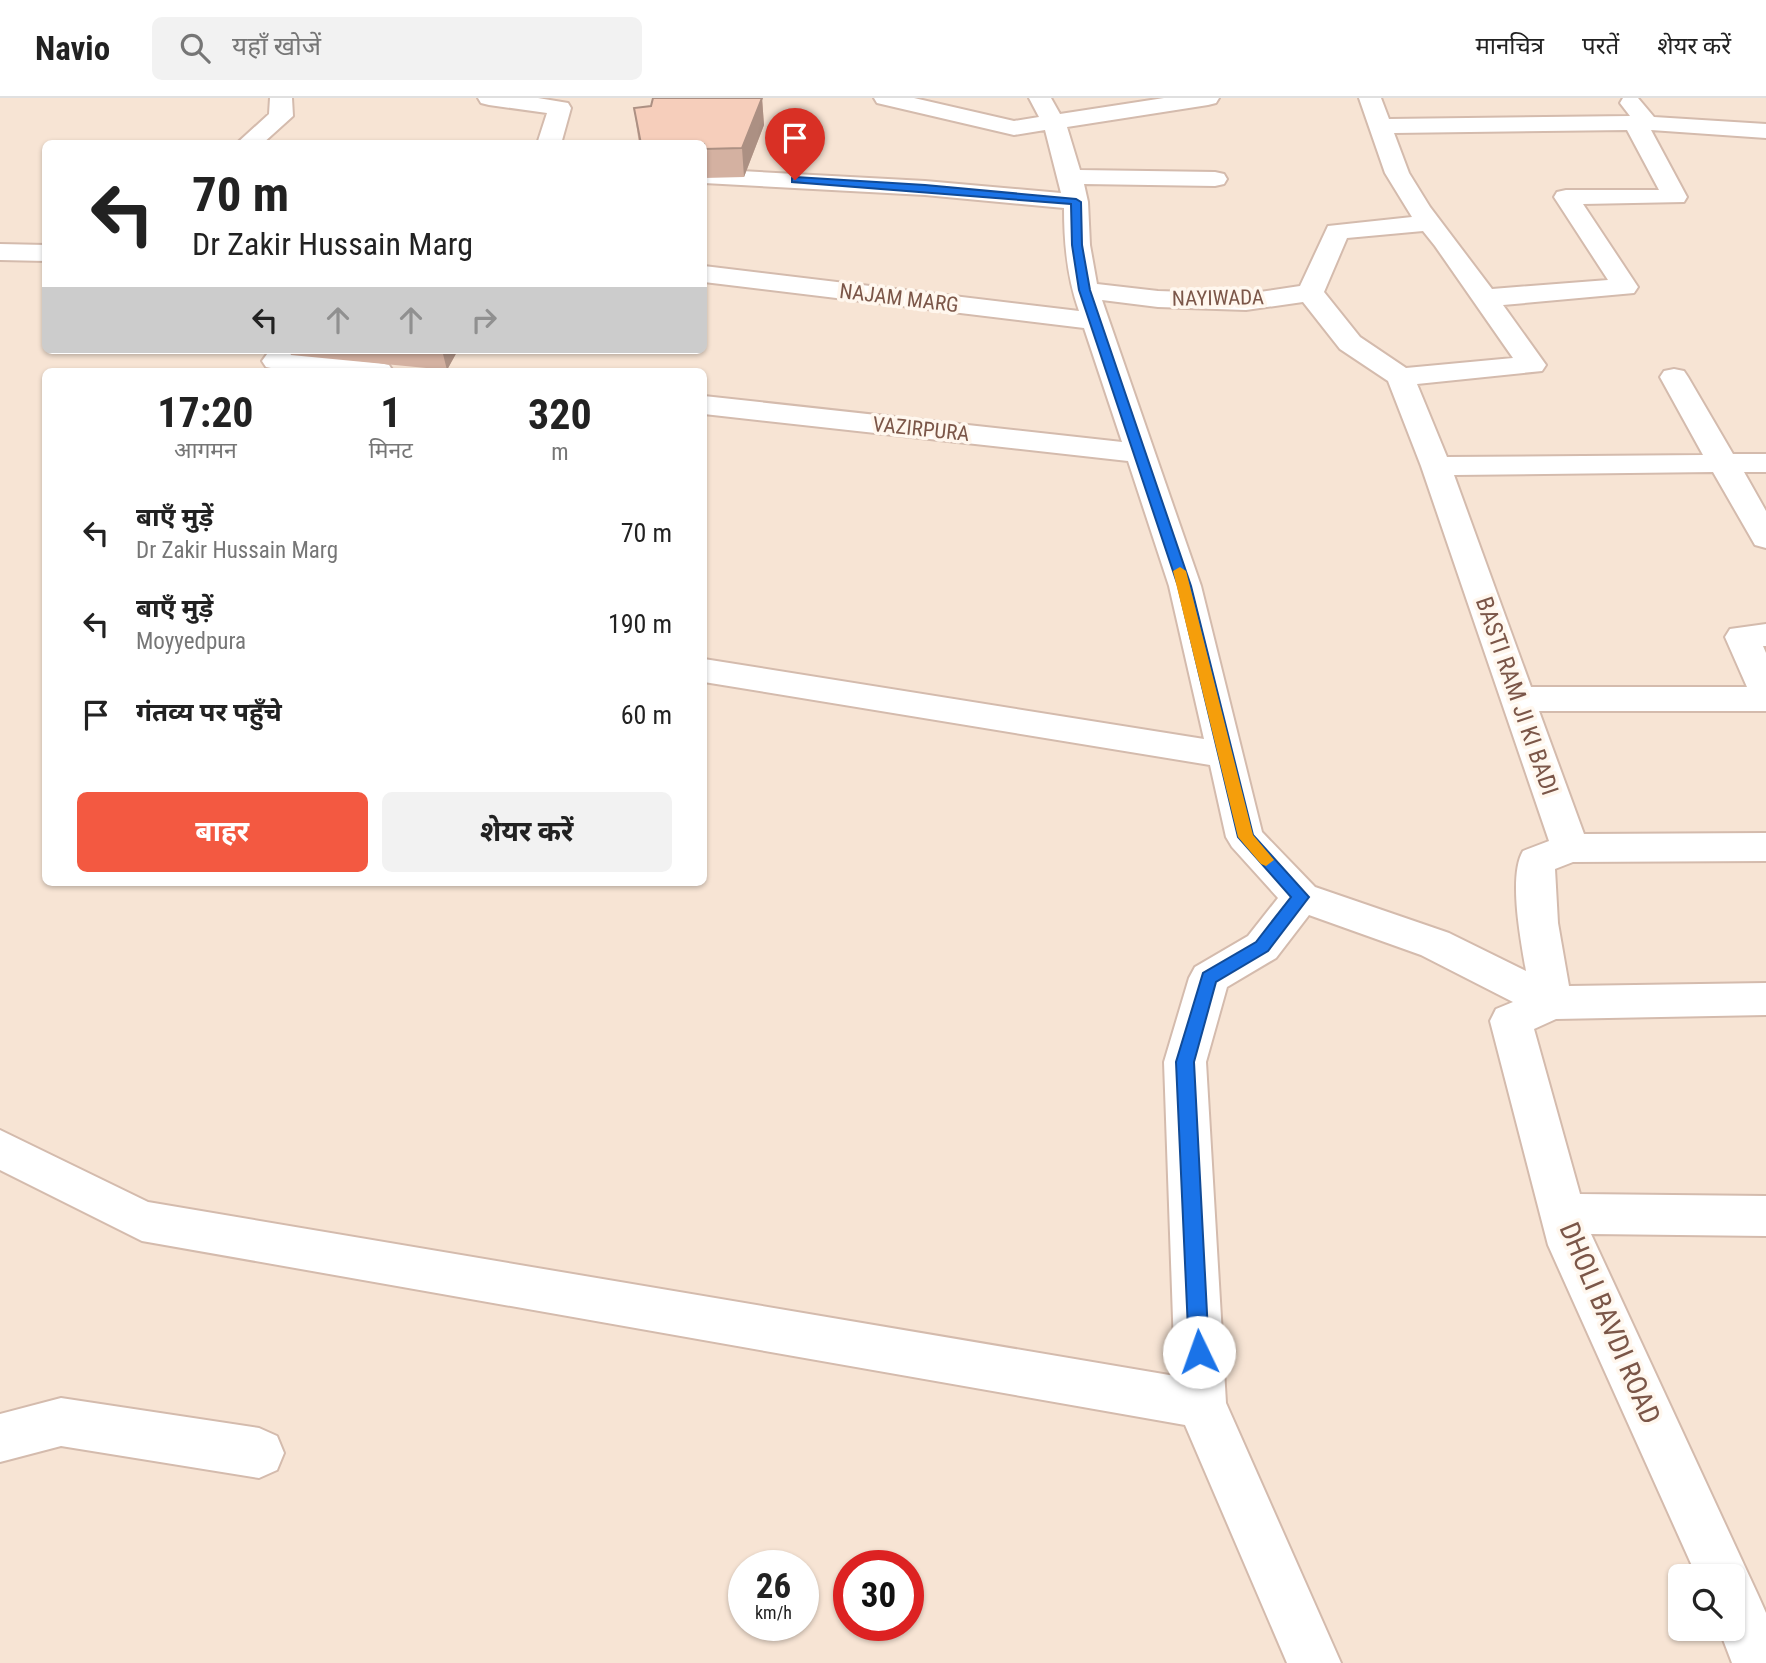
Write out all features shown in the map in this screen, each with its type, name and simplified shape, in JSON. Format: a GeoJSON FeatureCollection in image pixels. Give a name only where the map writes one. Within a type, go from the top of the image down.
{"type":"FeatureCollection","features":[{"type":"Feature","properties":{"kind":"street"},"geometry":{"type":"LineString","coordinates":[[252,140],[281,116],[281,98]]}},
{"type":"Feature","properties":{"kind":"street"},"geometry":{"type":"LineString","coordinates":[[489,98],[560,108],[550,140]]}},
{"type":"Feature","properties":{"kind":"street"},"geometry":{"type":"LineString","coordinates":[[886,98],[1014,128],[1055,125],[1208,98]]}},
{"type":"Feature","properties":{"kind":"street"},"geometry":{"type":"LineString","coordinates":[[1040,98],[1055,125],[1073,189],[1077,245],[1085,290],[1185,586],[1245,837],[1301,897],[1435,944],[1552,1003],[1766,999]]}},
{"type":"Feature","properties":{"kind":"street"},"geometry":{"type":"LineString","coordinates":[[1370,98],[1397,173],[1532,365],[1400,377],[1350,343],[1310,293],[1338,231],[1430,223]]}},
{"type":"Feature","properties":{"kind":"street"},"geometry":{"type":"LineString","coordinates":[[1485,298],[1625,287],[1566,197],[1675,197],[1628,98]]}},
{"type":"Feature","properties":{"kind":"street"},"geometry":{"type":"LineString","coordinates":[[1380,126],[1641,123],[1755,130],[1766,155]]}},
{"type":"Feature","properties":{"kind":"street"},"geometry":{"type":"LineString","coordinates":[[707,176],[925,188],[1073,189],[1216,179]]}},
{"type":"Feature","properties":{"kind":"street"},"geometry":{"type":"LineString","coordinates":[[0,252],[42,253]]}},
{"type":"Feature","properties":{"kind":"street","name":"NAJAM MARG"},"geometry":{"type":"LineString","coordinates":[[707,274],[1095,321]]}},
{"type":"Feature","properties":{"kind":"street","name":"NAYIWADA"},"geometry":{"type":"LineString","coordinates":[[1085,290],[1158,299],[1246,302],[1310,293]]}},
{"type":"Feature","properties":{"kind":"street"},"geometry":{"type":"LineString","coordinates":[[281,354],[276,361],[348,368]]}},
{"type":"Feature","properties":{"kind":"street","name":"BASTI RAM JI KI BADI"},"geometry":{"type":"LineString","coordinates":[[1400,377],[1436,466],[1570,848]]}},
{"type":"Feature","properties":{"kind":"street"},"geometry":{"type":"LineString","coordinates":[[1674,377],[1766,538]]}},
{"type":"Feature","properties":{"kind":"street","name":"VAZIRPURA"},"geometry":{"type":"LineString","coordinates":[[707,405],[1138,453]]}},
{"type":"Feature","properties":{"kind":"street"},"geometry":{"type":"LineString","coordinates":[[1436,466],[1766,463]]}},
{"type":"Feature","properties":{"kind":"street"},"geometry":{"type":"LineString","coordinates":[[1766,635],[1742,637],[1766,690]]}},
{"type":"Feature","properties":{"kind":"street"},"geometry":{"type":"LineString","coordinates":[[707,671],[1226,755]]}},
{"type":"Feature","properties":{"kind":"street"},"geometry":{"type":"LineString","coordinates":[[1519,699],[1766,699]]}},
{"type":"Feature","properties":{"kind":"street"},"geometry":{"type":"LineString","coordinates":[[1552,1003],[1538,923],[1536,861],[1570,848],[1766,847]]}},
{"type":"Feature","properties":{"kind":"street"},"geometry":{"type":"LineString","coordinates":[[1301,897],[1262,947],[1209,978],[1185,1062],[1201,1404],[1314,1663]]}},
{"type":"Feature","properties":{"kind":"street","name":"DHOLI BAVDI ROAD"},"geometry":{"type":"LineString","coordinates":[[1552,1003],[1511,1021],[1571,1245],[1724,1564]]}},
{"type":"Feature","properties":{"kind":"street"},"geometry":{"type":"LineString","coordinates":[[0,1149],[142,1221],[1201,1404]]}},
{"type":"Feature","properties":{"kind":"street"},"geometry":{"type":"LineString","coordinates":[[1563,1214],[1766,1216]]}},
{"type":"Feature","properties":{"kind":"street"},"geometry":{"type":"LineString","coordinates":[[0,1438],[61,1422],[259,1452]]}},
{"type":"Feature","properties":{"kind":"street","name":"DHOLI BAVDI ROAD"},"geometry":{"type":"LineString","coordinates":[[1745,1613],[1759,1663]]}},
{"type":"Feature","properties":{"kind":"shaded area"},"geometry":{"type":"Polygon","coordinates":[[[0,98],[1766,98],[1766,1663],[0,1663],[0,98]]]}},
{"type":"Feature","properties":{"kind":"building"},"geometry":{"type":"Polygon","coordinates":[[[653,98],[762,98],[742,148],[707,149],[707,140],[640,140],[634,108],[651,106],[653,98]]]}},
{"type":"Feature","properties":{"kind":"slow traffic"},"geometry":{"type":"LineString","coordinates":[[1180,571],[1245,837],[1266,860]]}},
{"type":"Feature","properties":{"kind":"route"},"geometry":{"type":"LineString","coordinates":[[795,180],[925,188],[1076,202],[1077,245],[1085,290],[1185,586],[1245,837],[1301,897],[1262,947],[1209,978],[1185,1062],[1199,1352]]}}]}
